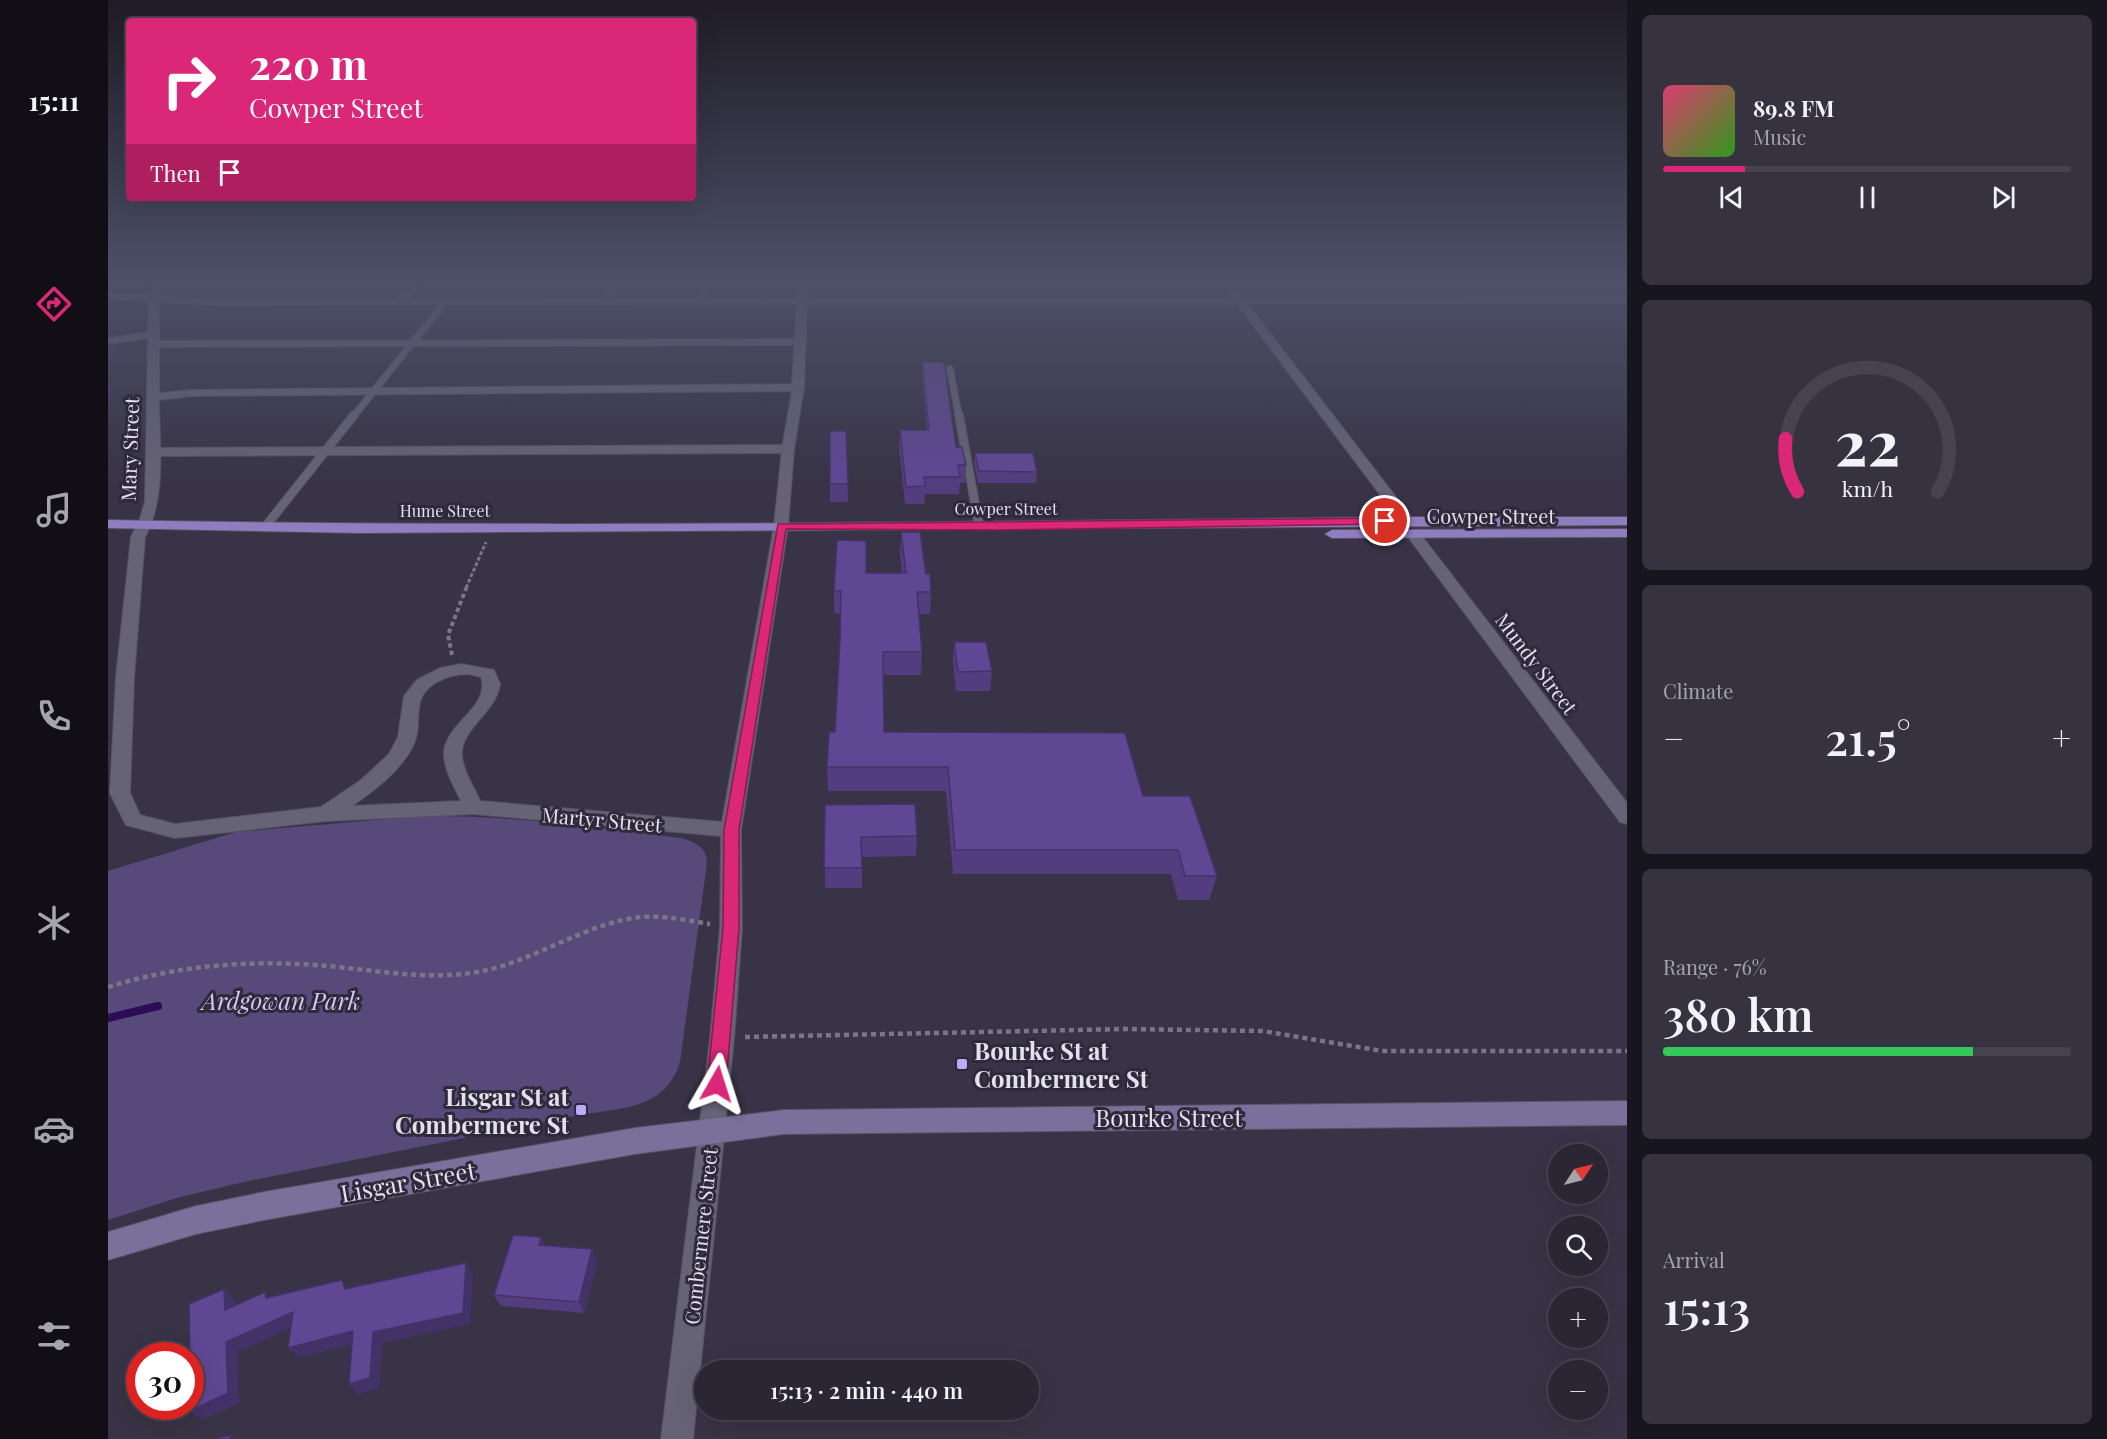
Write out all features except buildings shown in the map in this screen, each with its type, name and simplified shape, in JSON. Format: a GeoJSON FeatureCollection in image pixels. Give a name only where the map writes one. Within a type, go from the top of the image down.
{"type":"FeatureCollection","features":[{"type":"Feature","properties":{"kind":"main road","name":"Cowper Street"},"geometry":{"type":"LineString","coordinates":[[781,531],[1002,538],[1219,534],[1627,521]]}},
{"type":"Feature","properties":{"kind":"main road","name":"Hume Street"},"geometry":{"type":"LineString","coordinates":[[108,524],[141,531],[487,538],[781,531]]}},
{"type":"Feature","properties":{"kind":"main road","name":"Cowper Street"},"geometry":{"type":"LineString","coordinates":[[781,531],[979,526],[1410,528],[1627,533]]}},
{"type":"Feature","properties":{"kind":"main road","name":"Hume Street"},"geometry":{"type":"LineString","coordinates":[[108,536],[141,531],[266,527],[781,531]]}},
{"type":"Feature","properties":{"kind":"street","name":"Mary Street"},"geometry":{"type":"LineString","coordinates":[[120,793],[117,680],[141,531],[153,501],[154,349]]}},
{"type":"Feature","properties":{"kind":"street","name":"Combermere Street"},"geometry":{"type":"LineString","coordinates":[[677,1439],[722,1039],[731,928],[731,830],[781,531],[801,349]]}},
{"type":"Feature","properties":{"kind":"street","name":"Mundy Street"},"geometry":{"type":"LineString","coordinates":[[1276,349],[1627,817]]}},
{"type":"Feature","properties":{"kind":"street"},"geometry":{"type":"LineString","coordinates":[[154,397],[191,393],[798,387]]}},
{"type":"Feature","properties":{"kind":"street"},"geometry":{"type":"LineString","coordinates":[[326,814],[377,776],[404,747],[410,732],[410,702],[416,690],[437,675],[456,670],[475,670],[488,674],[493,683],[493,692],[461,732],[453,748],[454,764],[473,807]]}},
{"type":"Feature","properties":{"kind":"street","name":"Martyr Street"},"geometry":{"type":"LineString","coordinates":[[120,793],[133,820],[176,831],[326,814],[473,807],[731,830]]}},
{"type":"Feature","properties":{"kind":"street","name":"Bourke Street"},"geometry":{"type":"LineString","coordinates":[[711,1130],[784,1122],[843,1119],[1627,1113]]}},
{"type":"Feature","properties":{"kind":"street","name":"Lisgar Street"},"geometry":{"type":"LineString","coordinates":[[108,1246],[196,1220],[264,1206],[635,1141],[711,1130]]}},
{"type":"Feature","properties":{"kind":"lane"},"geometry":{"type":"LineString","coordinates":[[266,527],[407,349]]}},
{"type":"Feature","properties":{"kind":"lane"},"geometry":{"type":"LineString","coordinates":[[950,369],[979,526]]}},
{"type":"Feature","properties":{"kind":"lane"},"geometry":{"type":"LineString","coordinates":[[153,452],[788,449]]}},
{"type":"Feature","properties":{"kind":"path"},"geometry":{"type":"LineString","coordinates":[[456,670],[448,635],[487,538]]}},
{"type":"Feature","properties":{"kind":"path"},"geometry":{"type":"LineString","coordinates":[[108,987],[175,969],[216,964],[315,965],[408,975],[450,976],[483,971],[515,962],[598,928],[634,918],[672,918],[731,928]]}},
{"type":"Feature","properties":{"kind":"path"},"geometry":{"type":"LineString","coordinates":[[722,1039],[1124,1029],[1263,1031],[1382,1051],[1627,1051]]}},
{"type":"Feature","properties":{"kind":"green space","name":"Ardgowan Park"},"geometry":{"type":"Polygon","coordinates":[[[421,816],[486,817],[583,826],[680,838],[695,843],[702,849],[707,863],[680,1062],[673,1078],[664,1090],[640,1104],[625,1108],[579,1115],[244,1182],[180,1197],[108,1220],[108,871],[236,832],[421,816]]]}},
{"type":"Feature","properties":{"kind":"waterway"},"geometry":{"type":"LineString","coordinates":[[108,1018],[158,1006]]}},
{"type":"Feature","properties":{"kind":"place","name":"Bourke St at Combermere St"},"geometry":{"type":"Point","coordinates":[962,1064]}},
{"type":"Feature","properties":{"kind":"place","name":"Lisgar St at Combermere St"},"geometry":{"type":"Point","coordinates":[581,1110]}},
{"type":"Feature","properties":{"kind":"route"},"geometry":{"type":"LineString","coordinates":[[717,1084],[731,928],[731,830],[782,526],[1006,526],[1385,521]]}}]}
